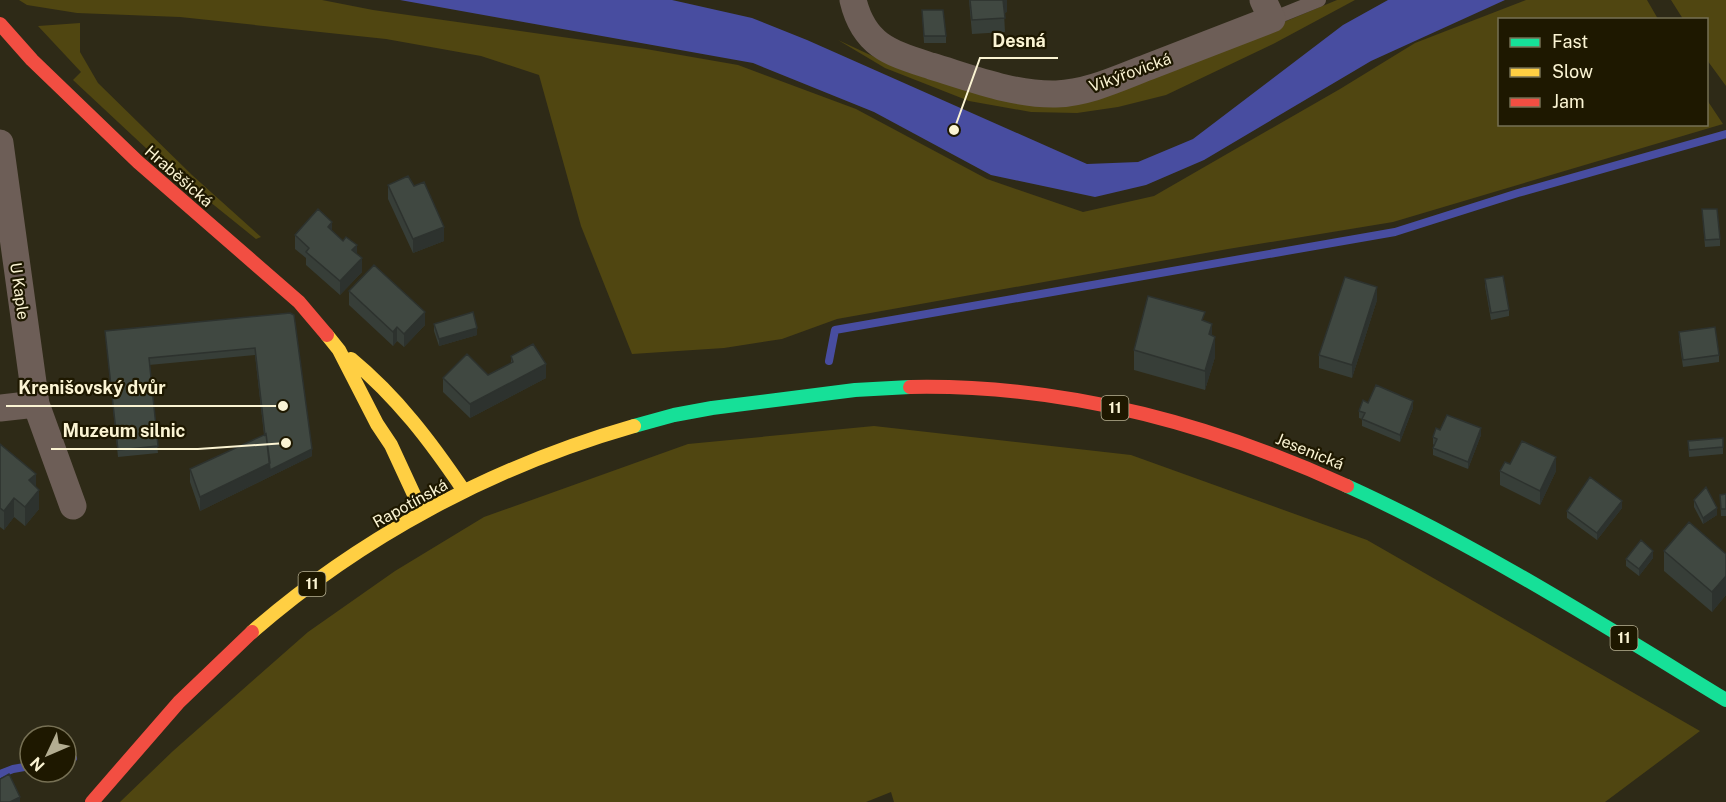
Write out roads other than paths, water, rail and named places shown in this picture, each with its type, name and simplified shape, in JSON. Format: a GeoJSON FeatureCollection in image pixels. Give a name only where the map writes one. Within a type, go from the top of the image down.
{"type":"FeatureCollection","features":[{"type":"Feature","properties":{"kind":"main road","name":"Hraběšická"},"geometry":{"type":"LineString","coordinates":[[0,24],[32,60],[130,154],[299,302],[339,350],[377,424],[391,445],[422,512]]}},
{"type":"Feature","properties":{"kind":"main road","name":"Hraběšická"},"geometry":{"type":"LineString","coordinates":[[339,350],[377,378],[421,428],[464,491]]}},
{"type":"Feature","properties":{"kind":"main road","name":"Jesenická"},"geometry":{"type":"LineString","coordinates":[[831,392],[946,387],[1042,396],[1141,412],[1204,429],[1324,473],[1383,502],[1523,577],[1726,700]]}},
{"type":"Feature","properties":{"kind":"main road","name":"Rapotínská"},"geometry":{"type":"LineString","coordinates":[[92,802],[177,702],[256,628],[343,561],[422,512],[522,465],[593,439],[682,413],[831,392]]}},
{"type":"Feature","properties":{"kind":"street","name":"Vikýřovická"},"geometry":{"type":"LineString","coordinates":[[853,0],[861,25],[867,34],[885,49],[985,83],[1017,90],[1056,94],[1098,86],[1267,9]]}},
{"type":"Feature","properties":{"kind":"street","name":"U Kaple"},"geometry":{"type":"LineString","coordinates":[[0,143],[36,404],[72,506]]}},
{"type":"Feature","properties":{"kind":"street"},"geometry":{"type":"LineString","coordinates":[[0,408],[36,404]]}},
{"type":"Feature","properties":{"kind":"lane"},"geometry":{"type":"LineString","coordinates":[[1267,9],[1319,0]]}},
{"type":"Feature","properties":{"kind":"waterway"},"geometry":{"type":"LineString","coordinates":[[829,361],[835,330],[1395,232],[1518,193],[1726,134]]}},
{"type":"Feature","properties":{"kind":"waterway"},"geometry":{"type":"LineString","coordinates":[[0,774],[18,768]]}},
{"type":"Feature","properties":{"kind":"place","name":"Desná"},"geometry":{"type":"Point","coordinates":[954,130]}},
{"type":"Feature","properties":{"kind":"place","name":"Krenišovský dvůr"},"geometry":{"type":"Point","coordinates":[283,406]}},
{"type":"Feature","properties":{"kind":"place","name":"Muzeum silnic"},"geometry":{"type":"Point","coordinates":[286,443]}}]}
